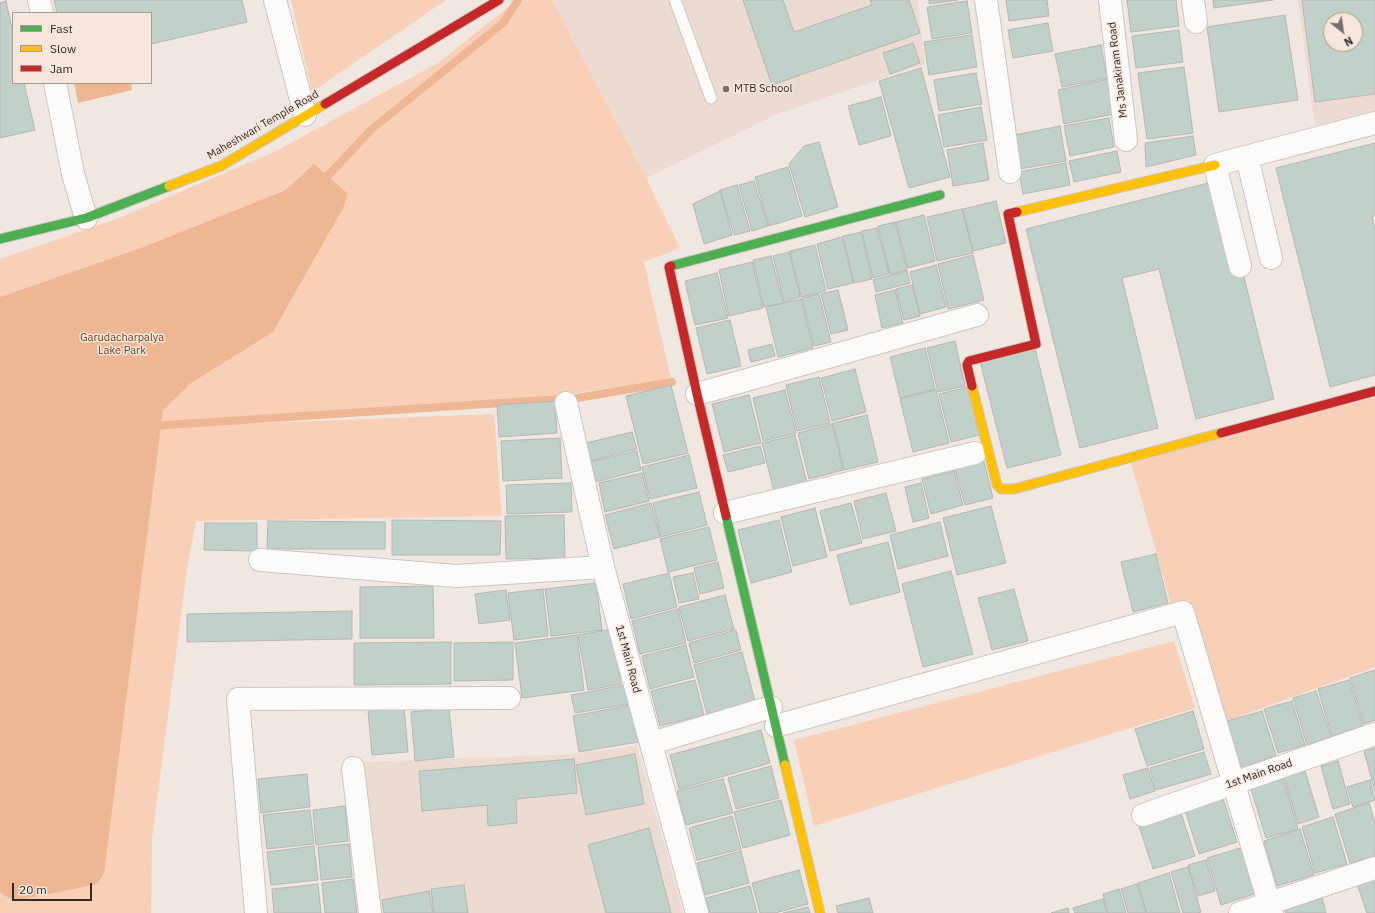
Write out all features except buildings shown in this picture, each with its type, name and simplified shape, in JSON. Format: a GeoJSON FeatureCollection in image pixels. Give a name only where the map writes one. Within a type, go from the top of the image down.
{"type":"FeatureCollection","features":[{"type":"Feature","properties":{"kind":"street"},"geometry":{"type":"LineString","coordinates":[[39,0],[42,12]]}},
{"type":"Feature","properties":{"kind":"street"},"geometry":{"type":"LineString","coordinates":[[275,0],[305,115]]}},
{"type":"Feature","properties":{"kind":"street","name":"Maheshwari Temple Road"},"geometry":{"type":"LineString","coordinates":[[0,239],[86,218],[221,166],[498,0]]}},
{"type":"Feature","properties":{"kind":"street"},"geometry":{"type":"LineString","coordinates":[[986,0],[1010,172]]}},
{"type":"Feature","properties":{"kind":"street","name":"Ms Janakiram Road"},"geometry":{"type":"LineString","coordinates":[[1110,0],[1126,140]]}},
{"type":"Feature","properties":{"kind":"street"},"geometry":{"type":"LineString","coordinates":[[1193,0],[1196,22]]}},
{"type":"Feature","properties":{"kind":"street"},"geometry":{"type":"LineString","coordinates":[[55,84],[73,174],[86,218]]}},
{"type":"Feature","properties":{"kind":"street"},"geometry":{"type":"LineString","coordinates":[[1375,123],[1247,157],[1008,214],[1036,344],[973,359],[967,365],[997,485],[1001,489],[1014,489],[1375,391]]}},
{"type":"Feature","properties":{"kind":"street"},"geometry":{"type":"LineString","coordinates":[[1247,157],[1271,258]]}},
{"type":"Feature","properties":{"kind":"street"},"geometry":{"type":"LineString","coordinates":[[1214,165],[1240,266]]}},
{"type":"Feature","properties":{"kind":"street"},"geometry":{"type":"LineString","coordinates":[[820,913],[697,394],[669,266],[940,194]]}},
{"type":"Feature","properties":{"kind":"street"},"geometry":{"type":"LineString","coordinates":[[697,394],[977,315]]}},
{"type":"Feature","properties":{"kind":"street","name":"1st Main Road"},"geometry":{"type":"LineString","coordinates":[[566,403],[603,567],[697,913]]}},
{"type":"Feature","properties":{"kind":"street"},"geometry":{"type":"LineString","coordinates":[[725,513],[975,453]]}},
{"type":"Feature","properties":{"kind":"street"},"geometry":{"type":"LineString","coordinates":[[260,560],[456,576],[603,567]]}},
{"type":"Feature","properties":{"kind":"street"},"geometry":{"type":"LineString","coordinates":[[652,743],[773,717],[1183,612],[1271,908]]}},
{"type":"Feature","properties":{"kind":"street"},"geometry":{"type":"LineString","coordinates":[[256,913],[238,699],[509,698]]}},
{"type":"Feature","properties":{"kind":"street","name":"1st Main Road"},"geometry":{"type":"LineString","coordinates":[[1143,815],[1375,734]]}},
{"type":"Feature","properties":{"kind":"street"},"geometry":{"type":"LineString","coordinates":[[353,768],[370,913]]}},
{"type":"Feature","properties":{"kind":"street"},"geometry":{"type":"LineString","coordinates":[[1240,913],[1271,908],[1375,868]]}},
{"type":"Feature","properties":{"kind":"lane"},"geometry":{"type":"LineString","coordinates":[[675,0],[711,98]]}},
{"type":"Feature","properties":{"kind":"shaded area","name":"MTB School"},"geometry":{"type":"Polygon","coordinates":[[[552,0],[918,0],[925,64],[780,113],[646,178],[552,0]]]}},
{"type":"Feature","properties":{"kind":"shaded area"},"geometry":{"type":"Polygon","coordinates":[[[1298,0],[1375,0],[1375,113],[1315,128],[1298,0]]]}},
{"type":"Feature","properties":{"kind":"shaded area"},"geometry":{"type":"Polygon","coordinates":[[[74,84],[131,84],[132,90],[78,103],[74,84]]]}},
{"type":"Feature","properties":{"kind":"shaded area","name":"Garudacharpalya Lake Park"},"geometry":{"type":"Polygon","coordinates":[[[314,164],[348,194],[343,208],[273,332],[191,383],[163,410],[104,873],[97,884],[15,901],[0,893],[0,297],[141,248],[286,190],[314,164]]]}},
{"type":"Feature","properties":{"kind":"shaded area"},"geometry":{"type":"Polygon","coordinates":[[[637,746],[683,913],[382,913],[364,762],[574,754],[637,746]]]}},
{"type":"Feature","properties":{"kind":"green space"},"geometry":{"type":"Polygon","coordinates":[[[291,0],[446,0],[312,92],[291,0]]]}},
{"type":"Feature","properties":{"kind":"green space"},"geometry":{"type":"Polygon","coordinates":[[[517,0],[552,0],[646,178],[680,248],[644,262],[671,379],[550,397],[218,418],[213,425],[494,414],[502,516],[196,521],[187,569],[152,839],[151,913],[0,913],[0,259],[119,218],[274,152],[438,63],[517,0]]]}},
{"type":"Feature","properties":{"kind":"green space"},"geometry":{"type":"Polygon","coordinates":[[[1375,397],[1375,667],[1226,721],[1189,600],[1171,604],[1130,459],[1375,397]]]}},
{"type":"Feature","properties":{"kind":"green space"},"geometry":{"type":"Polygon","coordinates":[[[1174,641],[1195,708],[814,826],[794,740],[1174,641]]]}},
{"type":"Feature","properties":{"kind":"waterway"},"geometry":{"type":"LineString","coordinates":[[320,184],[372,129],[503,23],[518,0]]}},
{"type":"Feature","properties":{"kind":"waterway"},"geometry":{"type":"LineString","coordinates":[[151,426],[577,398],[672,382]]}},
{"type":"Feature","properties":{"kind":"traffic: fast"},"geometry":{"type":"LineString","coordinates":[[0,239],[86,218],[169,186]]}},
{"type":"Feature","properties":{"kind":"traffic: fast"},"geometry":{"type":"LineString","coordinates":[[671,266],[940,195]]}},
{"type":"Feature","properties":{"kind":"traffic: fast"},"geometry":{"type":"LineString","coordinates":[[726,516],[785,765]]}},
{"type":"Feature","properties":{"kind":"traffic: slow"},"geometry":{"type":"LineString","coordinates":[[169,186],[221,166],[325,104]]}},
{"type":"Feature","properties":{"kind":"traffic: slow"},"geometry":{"type":"LineString","coordinates":[[1017,212],[1215,165]]}},
{"type":"Feature","properties":{"kind":"traffic: slow"},"geometry":{"type":"LineString","coordinates":[[972,386],[997,485],[1001,489],[1014,489],[1221,433]]}},
{"type":"Feature","properties":{"kind":"traffic: slow"},"geometry":{"type":"LineString","coordinates":[[785,765],[820,913]]}},
{"type":"Feature","properties":{"kind":"traffic: jam"},"geometry":{"type":"LineString","coordinates":[[325,104],[499,0]]}},
{"type":"Feature","properties":{"kind":"traffic: jam"},"geometry":{"type":"LineString","coordinates":[[972,386],[967,365],[969,361],[1036,344],[1008,214],[1017,212]]}},
{"type":"Feature","properties":{"kind":"traffic: jam"},"geometry":{"type":"LineString","coordinates":[[671,266],[669,267],[726,516]]}},
{"type":"Feature","properties":{"kind":"traffic: jam"},"geometry":{"type":"LineString","coordinates":[[1221,433],[1375,391]]}},
{"type":"Feature","properties":{"kind":"place","name":"MTB School"},"geometry":{"type":"Point","coordinates":[726,89]}}]}
